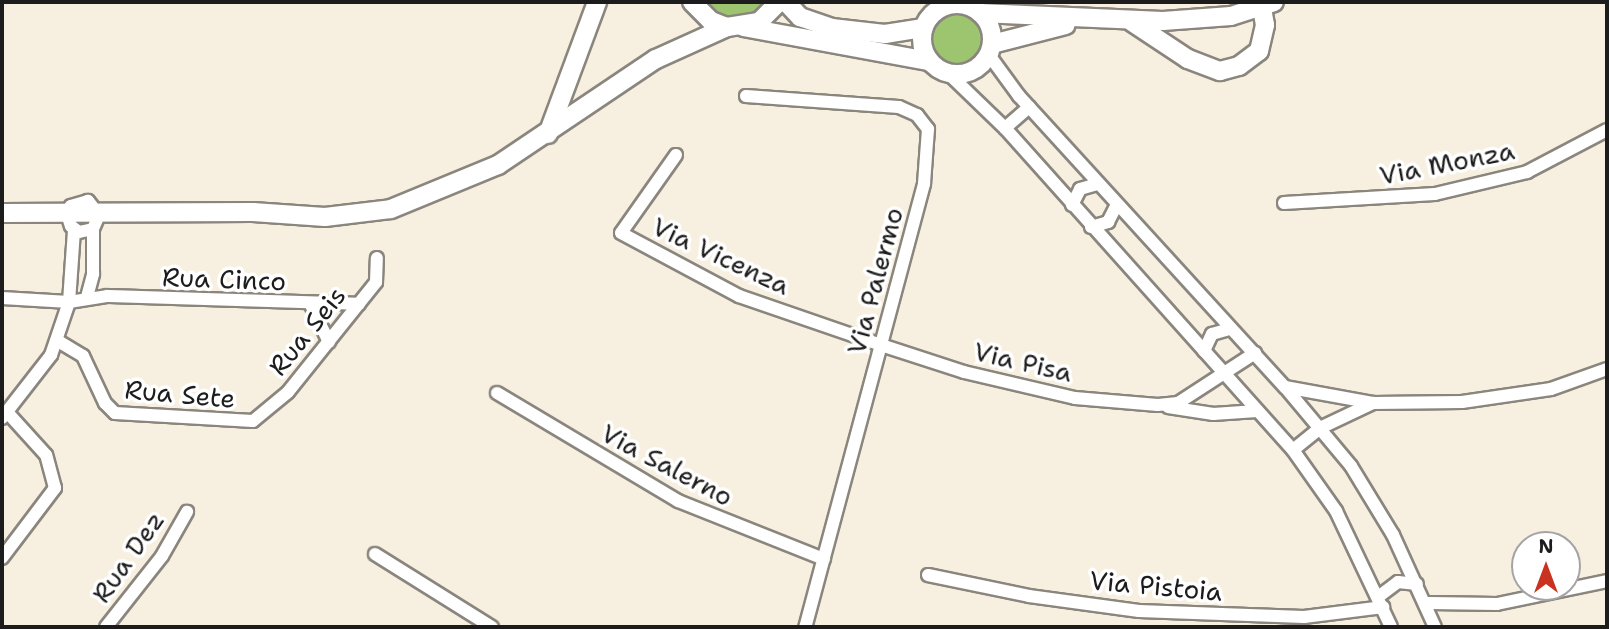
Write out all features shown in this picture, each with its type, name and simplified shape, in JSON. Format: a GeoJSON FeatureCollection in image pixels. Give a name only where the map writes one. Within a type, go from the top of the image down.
{"type":"FeatureCollection","features":[{"type":"Feature","properties":{"kind":"street"},"geometry":{"type":"LineString","coordinates":[[548,134],[597,2]]}},
{"type":"Feature","properties":{"kind":"street"},"geometry":{"type":"LineString","coordinates":[[692,2],[711,21],[929,61],[949,74],[1005,128],[1204,351],[1222,375],[1293,450],[1336,511],[1391,627]]}},
{"type":"Feature","properties":{"kind":"street"},"geometry":{"type":"LineString","coordinates":[[83,218],[167,213],[325,217],[391,209],[466,181],[548,134],[656,59],[735,27],[760,22],[779,2]]}},
{"type":"Feature","properties":{"kind":"street"},"geometry":{"type":"LineString","coordinates":[[786,2],[800,17],[832,28],[885,34],[924,28]]}},
{"type":"Feature","properties":{"kind":"street"},"geometry":{"type":"LineString","coordinates":[[980,13],[1076,14],[1100,20],[1132,22],[1211,19],[1266,4],[1259,51],[1239,66],[1220,71],[1188,59],[1132,22]]}},
{"type":"Feature","properties":{"kind":"street"},"geometry":{"type":"LineString","coordinates":[[929,61],[924,51],[924,28],[937,10],[948,5],[971,7],[980,13],[992,32],[991,49],[1029,107],[1116,206],[1286,387],[1320,428],[1374,502],[1418,584],[1433,625]]}},
{"type":"Feature","properties":{"kind":"street"},"geometry":{"type":"LineString","coordinates":[[949,74],[972,71],[991,49],[1076,14]]}},
{"type":"Feature","properties":{"kind":"street","name":"Via Palermo"},"geometry":{"type":"LineString","coordinates":[[746,96],[899,107],[917,115],[928,129],[924,184],[805,627]]}},
{"type":"Feature","properties":{"kind":"street"},"geometry":{"type":"LineString","coordinates":[[1005,128],[1029,107]]}},
{"type":"Feature","properties":{"kind":"street","name":"Via Monza"},"geometry":{"type":"LineString","coordinates":[[1284,203],[1401,199],[1472,186],[1527,172],[1607,130]]}},
{"type":"Feature","properties":{"kind":"street","name":"Via Vicenza"},"geometry":{"type":"LineString","coordinates":[[676,155],[621,233],[739,296],[881,345]]}},
{"type":"Feature","properties":{"kind":"street"},"geometry":{"type":"LineString","coordinates":[[1072,205],[1080,189],[1097,184]]}},
{"type":"Feature","properties":{"kind":"street"},"geometry":{"type":"LineString","coordinates":[[1091,227],[1108,222],[1116,206]]}},
{"type":"Feature","properties":{"kind":"street"},"geometry":{"type":"LineString","coordinates":[[2,214],[154,220],[167,213]]}},
{"type":"Feature","properties":{"kind":"street"},"geometry":{"type":"LineString","coordinates":[[83,218],[93,274],[87,297]]}},
{"type":"Feature","properties":{"kind":"street"},"geometry":{"type":"LineString","coordinates":[[2,558],[55,488],[46,455],[4,415],[58,341],[69,302],[83,218]]}},
{"type":"Feature","properties":{"kind":"street","name":"Rua Seis"},"geometry":{"type":"LineString","coordinates":[[253,421],[270,411],[376,282],[377,258]]}},
{"type":"Feature","properties":{"kind":"street","name":"Rua Cinco"},"geometry":{"type":"LineString","coordinates":[[2,298],[69,302],[87,297],[311,305],[359,304]]}},
{"type":"Feature","properties":{"kind":"street"},"geometry":{"type":"LineString","coordinates":[[311,305],[329,342]]}},
{"type":"Feature","properties":{"kind":"street"},"geometry":{"type":"LineString","coordinates":[[1204,351],[1212,334],[1229,329]]}},
{"type":"Feature","properties":{"kind":"street","name":"Rua Sete"},"geometry":{"type":"LineString","coordinates":[[58,341],[88,362],[104,403],[115,413],[253,421]]}},
{"type":"Feature","properties":{"kind":"street","name":"Via Pisa"},"geometry":{"type":"LineString","coordinates":[[881,345],[964,372],[1075,398],[1158,405],[1213,414],[1258,411]]}},
{"type":"Feature","properties":{"kind":"street","name":"Via Pisa"},"geometry":{"type":"LineString","coordinates":[[1158,405],[1178,403],[1255,353]]}},
{"type":"Feature","properties":{"kind":"street"},"geometry":{"type":"LineString","coordinates":[[1286,387],[1373,403],[1488,399],[1550,389],[1607,369]]}},
{"type":"Feature","properties":{"kind":"street","name":"Via Salerno"},"geometry":{"type":"LineString","coordinates":[[497,393],[678,501],[824,559]]}},
{"type":"Feature","properties":{"kind":"street"},"geometry":{"type":"LineString","coordinates":[[1293,450],[1320,428],[1373,403]]}},
{"type":"Feature","properties":{"kind":"street","name":"Rua Dez"},"geometry":{"type":"LineString","coordinates":[[106,627],[162,556],[187,512]]}},
{"type":"Feature","properties":{"kind":"street"},"geometry":{"type":"LineString","coordinates":[[375,554],[492,627]]}},
{"type":"Feature","properties":{"kind":"street","name":"Via Pistoia"},"geometry":{"type":"LineString","coordinates":[[928,575],[1028,596],[1139,611],[1304,617],[1380,602],[1398,582],[1418,584]]}},
{"type":"Feature","properties":{"kind":"street"},"geometry":{"type":"LineString","coordinates":[[1426,603],[1461,607],[1521,601],[1607,582]]}},
{"type":"Feature","properties":{"kind":"green space"},"geometry":{"type":"Polygon","coordinates":[[[701,2],[770,2],[748,18],[734,20],[720,17],[701,2]]]}},
{"type":"Feature","properties":{"kind":"green space"},"geometry":{"type":"Polygon","coordinates":[[[957,11],[968,13],[977,19],[983,28],[983,50],[977,59],[968,65],[957,67],[946,65],[937,59],[931,50],[929,39],[931,28],[937,19],[946,13],[957,11]]]}}]}
